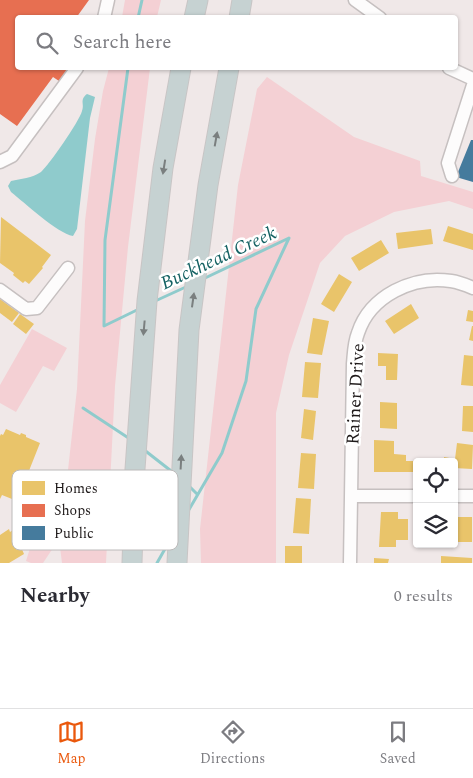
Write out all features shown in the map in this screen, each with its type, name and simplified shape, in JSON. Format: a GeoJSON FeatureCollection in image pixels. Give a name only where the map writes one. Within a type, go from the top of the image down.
{"type":"FeatureCollection","features":[{"type":"Feature","properties":{"kind":"highway"},"geometry":{"type":"LineString","coordinates":[[190,15],[192,0]]}},
{"type":"Feature","properties":{"kind":"highway"},"geometry":{"type":"LineString","coordinates":[[195,15],[198,0]]}},
{"type":"Feature","properties":{"kind":"highway"},"geometry":{"type":"LineString","coordinates":[[240,15],[242,0]]}},
{"type":"Feature","properties":{"kind":"highway"},"geometry":{"type":"LineString","coordinates":[[136,470],[147,301],[164,168],[182,70]]}},
{"type":"Feature","properties":{"kind":"highway"},"geometry":{"type":"LineString","coordinates":[[178,544],[189,330],[208,185],[229,70]]}},
{"type":"Feature","properties":{"kind":"highway"},"geometry":{"type":"LineString","coordinates":[[177,563],[178,550]]}},
{"type":"Feature","properties":{"kind":"street"},"geometry":{"type":"LineString","coordinates":[[105,15],[108,0]]}},
{"type":"Feature","properties":{"kind":"street"},"geometry":{"type":"LineString","coordinates":[[356,0],[376,15]]}},
{"type":"Feature","properties":{"kind":"street"},"geometry":{"type":"LineString","coordinates":[[0,162],[12,156],[76,70]]}},
{"type":"Feature","properties":{"kind":"street"},"geometry":{"type":"LineString","coordinates":[[453,70],[473,79]]}},
{"type":"Feature","properties":{"kind":"street"},"geometry":{"type":"LineString","coordinates":[[452,176],[448,163],[473,85]]}},
{"type":"Feature","properties":{"kind":"street"},"geometry":{"type":"LineString","coordinates":[[0,290],[26,308],[37,308],[68,268]]}},
{"type":"Feature","properties":{"kind":"street","name":"Rainer Drive"},"geometry":{"type":"LineString","coordinates":[[350,563],[353,356],[357,335],[366,316],[385,296],[410,285],[437,280],[452,281],[473,288]]}},
{"type":"Feature","properties":{"kind":"street"},"geometry":{"type":"LineString","coordinates":[[352,496],[413,496]]}},
{"type":"Feature","properties":{"kind":"street"},"geometry":{"type":"LineString","coordinates":[[458,496],[473,496]]}},
{"type":"Feature","properties":{"kind":"shaded area"},"geometry":{"type":"Polygon","coordinates":[[[125,0],[161,0],[157,15],[122,15],[125,0]]]}},
{"type":"Feature","properties":{"kind":"shaded area"},"geometry":{"type":"Polygon","coordinates":[[[108,70],[150,70],[128,247],[115,386],[111,470],[68,470],[77,389],[85,221],[103,91],[108,70]]]}},
{"type":"Feature","properties":{"kind":"shaded area"},"geometry":{"type":"Polygon","coordinates":[[[267,77],[354,137],[420,161],[421,176],[473,192],[473,209],[449,201],[394,212],[345,236],[320,263],[289,355],[276,413],[276,563],[201,563],[200,529],[238,185],[257,89],[267,77]]]}},
{"type":"Feature","properties":{"kind":"shaded area"},"geometry":{"type":"Polygon","coordinates":[[[32,329],[67,348],[54,371],[43,366],[16,412],[0,403],[0,385],[32,329]]]}},
{"type":"Feature","properties":{"kind":"shaded area"},"geometry":{"type":"Polygon","coordinates":[[[29,550],[52,550],[43,563],[26,561],[29,550]]]}},
{"type":"Feature","properties":{"kind":"shaded area"},"geometry":{"type":"Polygon","coordinates":[[[60,550],[107,550],[106,563],[62,563],[60,550]]]}},
{"type":"Feature","properties":{"kind":"water"},"geometry":{"type":"Polygon","coordinates":[[[87,94],[95,97],[90,118],[77,229],[73,236],[66,234],[41,217],[11,192],[8,186],[11,181],[34,176],[45,168],[80,116],[83,109],[83,98],[87,94]]]}},
{"type":"Feature","properties":{"kind":"building: Homes"},"geometry":{"type":"Polygon","coordinates":[[[1,217],[51,255],[29,284],[25,281],[23,283],[13,275],[14,273],[0,263],[1,217]]]}},
{"type":"Feature","properties":{"kind":"building: Homes"},"geometry":{"type":"Polygon","coordinates":[[[448,226],[473,234],[473,250],[443,241],[448,226]]]}},
{"type":"Feature","properties":{"kind":"building: Homes"},"geometry":{"type":"Polygon","coordinates":[[[431,229],[433,244],[398,249],[396,233],[431,229]]]}},
{"type":"Feature","properties":{"kind":"building: Homes"},"geometry":{"type":"Polygon","coordinates":[[[381,240],[389,253],[359,271],[351,258],[381,240]]]}},
{"type":"Feature","properties":{"kind":"building: Homes"},"geometry":{"type":"Polygon","coordinates":[[[339,274],[352,282],[334,312],[321,304],[339,274]]]}},
{"type":"Feature","properties":{"kind":"building: Homes"},"geometry":{"type":"Polygon","coordinates":[[[0,299],[19,313],[12,322],[0,313],[0,299]]]}},
{"type":"Feature","properties":{"kind":"building: Homes"},"geometry":{"type":"Polygon","coordinates":[[[411,304],[419,318],[394,334],[385,321],[411,304]]]}},
{"type":"Feature","properties":{"kind":"building: Homes"},"geometry":{"type":"Polygon","coordinates":[[[468,310],[473,311],[473,322],[466,321],[468,310]]]}},
{"type":"Feature","properties":{"kind":"building: Homes"},"geometry":{"type":"Polygon","coordinates":[[[20,314],[34,324],[26,334],[13,324],[20,314]]]}},
{"type":"Feature","properties":{"kind":"building: Homes"},"geometry":{"type":"Polygon","coordinates":[[[313,318],[329,321],[322,355],[307,353],[313,318]]]}},
{"type":"Feature","properties":{"kind":"building: Homes"},"geometry":{"type":"Polygon","coordinates":[[[473,326],[473,341],[469,340],[473,326]]]}},
{"type":"Feature","properties":{"kind":"building: Homes"},"geometry":{"type":"Polygon","coordinates":[[[378,353],[398,354],[397,380],[386,380],[386,366],[378,366],[378,353]]]}},
{"type":"Feature","properties":{"kind":"building: Homes"},"geometry":{"type":"Polygon","coordinates":[[[464,355],[473,356],[473,386],[461,385],[464,355]]]}},
{"type":"Feature","properties":{"kind":"building: Homes"},"geometry":{"type":"Polygon","coordinates":[[[305,362],[321,363],[318,398],[302,397],[305,362]]]}},
{"type":"Feature","properties":{"kind":"building: Homes"},"geometry":{"type":"Polygon","coordinates":[[[380,402],[397,403],[397,429],[380,428],[380,402]]]}},
{"type":"Feature","properties":{"kind":"building: Homes"},"geometry":{"type":"Polygon","coordinates":[[[463,406],[473,406],[473,432],[462,431],[463,406]]]}},
{"type":"Feature","properties":{"kind":"building: Homes"},"geometry":{"type":"Polygon","coordinates":[[[304,409],[316,411],[313,440],[301,438],[304,409]]]}},
{"type":"Feature","properties":{"kind":"building: Homes"},"geometry":{"type":"Polygon","coordinates":[[[6,429],[20,435],[21,433],[26,435],[26,437],[40,443],[29,470],[12,470],[12,499],[2,495],[0,499],[0,436],[1,434],[3,435],[6,429]]]}},
{"type":"Feature","properties":{"kind":"building: Homes"},"geometry":{"type":"Polygon","coordinates":[[[374,440],[394,441],[394,454],[406,455],[406,461],[413,461],[413,472],[374,472],[374,440]]]}},
{"type":"Feature","properties":{"kind":"building: Homes"},"geometry":{"type":"Polygon","coordinates":[[[457,443],[473,445],[472,469],[458,468],[458,458],[455,458],[457,443]]]}},
{"type":"Feature","properties":{"kind":"building: Homes"},"geometry":{"type":"Polygon","coordinates":[[[301,453],[316,454],[314,489],[298,488],[301,453]]]}},
{"type":"Feature","properties":{"kind":"building: Homes"},"geometry":{"type":"Polygon","coordinates":[[[296,498],[311,499],[309,534],[293,533],[296,498]]]}},
{"type":"Feature","properties":{"kind":"building: Homes"},"geometry":{"type":"Polygon","coordinates":[[[381,512],[398,512],[398,519],[408,519],[408,540],[396,540],[396,547],[379,547],[381,512]]]}},
{"type":"Feature","properties":{"kind":"building: Homes"},"geometry":{"type":"Polygon","coordinates":[[[458,517],[472,517],[472,542],[458,542],[458,517]]]}},
{"type":"Feature","properties":{"kind":"building: Homes"},"geometry":{"type":"Polygon","coordinates":[[[9,529],[10,532],[12,530],[12,550],[22,550],[24,554],[9,563],[0,563],[0,535],[9,529]]]}},
{"type":"Feature","properties":{"kind":"building: Homes"},"geometry":{"type":"Polygon","coordinates":[[[285,546],[302,546],[302,563],[285,563],[285,546]]]}},
{"type":"Feature","properties":{"kind":"building: Homes"},"geometry":{"type":"Polygon","coordinates":[[[441,556],[472,558],[472,563],[441,563],[441,556]]]}},
{"type":"Feature","properties":{"kind":"building: Homes"},"geometry":{"type":"Polygon","coordinates":[[[374,558],[389,559],[388,563],[374,563],[374,558]]]}},
{"type":"Feature","properties":{"kind":"building: Shops"},"geometry":{"type":"Polygon","coordinates":[[[0,0],[89,0],[78,15],[15,15],[15,70],[67,70],[59,81],[53,77],[17,126],[0,114],[0,0]]]}},
{"type":"Feature","properties":{"kind":"building: Public"},"geometry":{"type":"Polygon","coordinates":[[[471,140],[473,140],[473,182],[456,177],[471,140]]]}},
{"type":"Feature","properties":{"kind":"waterway","name":"Buckhead Creek"},"geometry":{"type":"LineString","coordinates":[[139,15],[142,0]]}},
{"type":"Feature","properties":{"kind":"waterway","name":"Buckhead Creek"},"geometry":{"type":"LineString","coordinates":[[128,70],[105,240],[104,326],[139,309]]}},
{"type":"Feature","properties":{"kind":"waterway","name":"Buckhead Creek"},"geometry":{"type":"LineString","coordinates":[[187,513],[222,453],[246,381],[256,309],[289,238],[203,279]]}},
{"type":"Feature","properties":{"kind":"waterway","name":"Buckhead Creek"},"geometry":{"type":"LineString","coordinates":[[153,302],[188,286]]}},
{"type":"Feature","properties":{"kind":"waterway"},"geometry":{"type":"LineString","coordinates":[[83,408],[130,439]]}},
{"type":"Feature","properties":{"kind":"waterway"},"geometry":{"type":"LineString","coordinates":[[143,449],[170,470]]}},
{"type":"Feature","properties":{"kind":"waterway"},"geometry":{"type":"LineString","coordinates":[[188,485],[197,494]]}},
{"type":"Feature","properties":{"kind":"waterway","name":"Buckhead Creek"},"geometry":{"type":"LineString","coordinates":[[157,563],[164,550]]}}]}
